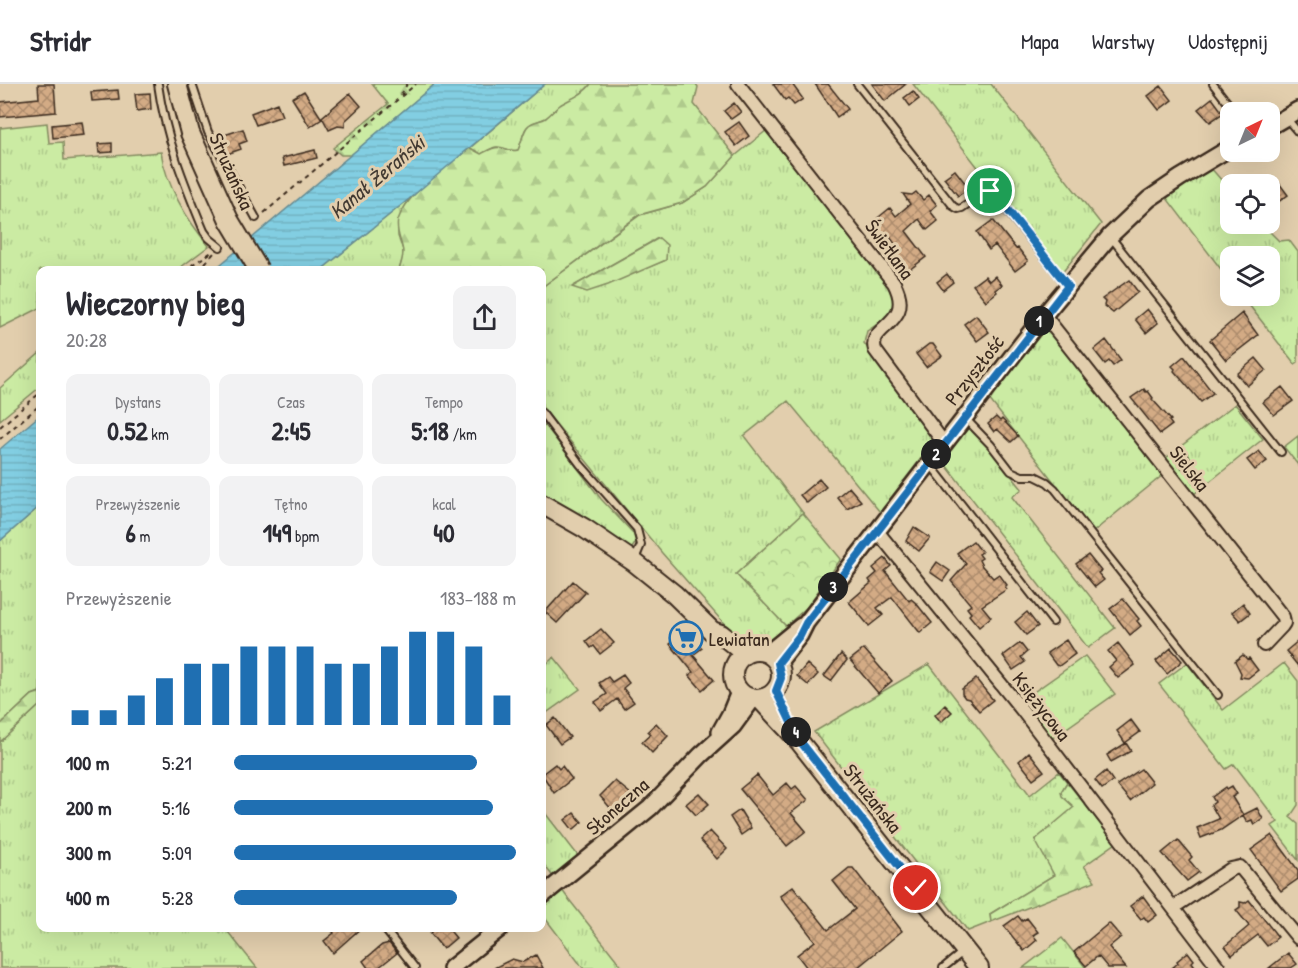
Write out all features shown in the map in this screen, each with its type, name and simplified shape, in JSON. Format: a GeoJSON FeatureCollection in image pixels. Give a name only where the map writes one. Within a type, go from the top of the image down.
{"type":"FeatureCollection","features":[{"type":"Feature","properties":{"kind":"main road","name":"Strużańska"},"geometry":{"type":"LineString","coordinates":[[177,84],[190,133],[229,220],[257,266]]}},
{"type":"Feature","properties":{"kind":"main road"},"geometry":{"type":"LineString","coordinates":[[546,506],[584,528],[634,562],[674,594],[712,631],[714,639],[740,659]]}},
{"type":"Feature","properties":{"kind":"main road"},"geometry":{"type":"LineString","coordinates":[[761,651],[773,658],[781,678],[757,695],[732,678],[740,659],[761,651]]}},
{"type":"Feature","properties":{"kind":"main road","name":"Strużańska"},"geometry":{"type":"LineString","coordinates":[[757,695],[800,741],[979,968]]}},
{"type":"Feature","properties":{"kind":"street","name":"Świetlana"},"geometry":{"type":"LineString","coordinates":[[738,84],[894,283],[900,298],[899,312],[877,336],[875,350],[944,443]]}},
{"type":"Feature","properties":{"kind":"street","name":"Przyszłość"},"geometry":{"type":"LineString","coordinates":[[773,658],[800,635],[806,623],[964,417],[1110,236],[1149,199],[1220,154]]}},
{"type":"Feature","properties":{"kind":"street","name":"Sielska"},"geometry":{"type":"LineString","coordinates":[[1044,315],[1283,616],[1284,623],[1264,645]]}},
{"type":"Feature","properties":{"kind":"street","name":"Księżycowa"},"geometry":{"type":"LineString","coordinates":[[877,531],[1022,710],[1219,968]]}},
{"type":"Feature","properties":{"kind":"street","name":"Słoneczna"},"geometry":{"type":"LineString","coordinates":[[546,893],[650,808],[715,743],[730,714],[757,695]]}},
{"type":"Feature","properties":{"kind":"street"},"geometry":{"type":"LineString","coordinates":[[1174,908],[1231,869],[1240,867],[1298,938]]}},
{"type":"Feature","properties":{"kind":"street"},"geometry":{"type":"LineString","coordinates":[[451,968],[496,932]]}},
{"type":"Feature","properties":{"kind":"lane"},"geometry":{"type":"LineString","coordinates":[[158,84],[167,132],[181,176],[204,231],[220,247]]}},
{"type":"Feature","properties":{"kind":"lane"},"geometry":{"type":"LineString","coordinates":[[192,84],[208,132],[256,218]]}},
{"type":"Feature","properties":{"kind":"lane"},"geometry":{"type":"LineString","coordinates":[[857,84],[952,206],[957,209],[962,208],[985,192],[992,192],[1068,286]]}},
{"type":"Feature","properties":{"kind":"lane"},"geometry":{"type":"LineString","coordinates":[[1213,84],[1227,102]]}},
{"type":"Feature","properties":{"kind":"lane"},"geometry":{"type":"LineString","coordinates":[[1292,114],[1298,132]]}},
{"type":"Feature","properties":{"kind":"lane"},"geometry":{"type":"LineString","coordinates":[[1110,236],[1281,452]]}},
{"type":"Feature","properties":{"kind":"lane"},"geometry":{"type":"LineString","coordinates":[[964,417],[991,445],[1011,471],[1022,476],[1035,476],[1055,489],[1218,695]]}},
{"type":"Feature","properties":{"kind":"lane"},"geometry":{"type":"LineString","coordinates":[[546,418],[580,464],[637,530],[641,545],[634,562]]}},
{"type":"Feature","properties":{"kind":"lane"},"geometry":{"type":"LineString","coordinates":[[929,463],[1053,622]]}},
{"type":"Feature","properties":{"kind":"lane"},"geometry":{"type":"LineString","coordinates":[[387,932],[415,968]]}},
{"type":"Feature","properties":{"kind":"lane"},"geometry":{"type":"LineString","coordinates":[[944,968],[966,950]]}},
{"type":"Feature","properties":{"kind":"path"},"geometry":{"type":"LineString","coordinates":[[400,98],[407,84]]}},
{"type":"Feature","properties":{"kind":"path"},"geometry":{"type":"LineString","coordinates":[[256,218],[270,209],[416,84]]}},
{"type":"Feature","properties":{"kind":"path"},"geometry":{"type":"LineString","coordinates":[[189,266],[220,247]]}},
{"type":"Feature","properties":{"kind":"path"},"geometry":{"type":"LineString","coordinates":[[203,266],[220,247]]}},
{"type":"Feature","properties":{"kind":"path"},"geometry":{"type":"LineString","coordinates":[[0,428],[36,396]]}},
{"type":"Feature","properties":{"kind":"path"},"geometry":{"type":"LineString","coordinates":[[0,439],[36,408]]}},
{"type":"Feature","properties":{"kind":"green space"},"geometry":{"type":"Polygon","coordinates":[[[372,84],[435,84],[351,155],[341,155],[333,148],[388,104],[372,84]]]}},
{"type":"Feature","properties":{"kind":"green space"},"geometry":{"type":"Polygon","coordinates":[[[545,84],[591,84],[582,93],[547,117],[529,125],[518,150],[512,151],[496,147],[481,154],[470,148],[545,84]]]}},
{"type":"Feature","properties":{"kind":"green space"},"geometry":{"type":"Polygon","coordinates":[[[591,84],[696,84],[698,87],[694,104],[735,156],[707,187],[682,203],[639,215],[546,284],[546,266],[400,266],[403,252],[397,229],[398,220],[410,199],[419,190],[470,148],[481,154],[496,148],[518,150],[529,125],[546,118],[560,105],[591,84]]]}},
{"type":"Feature","properties":{"kind":"green space"},"geometry":{"type":"Polygon","coordinates":[[[913,84],[991,84],[1101,224],[1061,274],[913,84]]]}},
{"type":"Feature","properties":{"kind":"green space"},"geometry":{"type":"Polygon","coordinates":[[[47,123],[49,143],[63,142],[64,160],[161,152],[168,177],[179,202],[209,246],[182,266],[36,266],[36,310],[0,328],[0,128],[47,123]]]}},
{"type":"Feature","properties":{"kind":"green space"},"geometry":{"type":"Polygon","coordinates":[[[767,130],[891,287],[895,303],[893,309],[886,318],[867,331],[864,343],[936,439],[880,512],[788,401],[744,436],[803,513],[736,574],[786,626],[769,641],[744,641],[736,637],[662,553],[546,412],[546,284],[640,215],[682,203],[707,187],[735,156],[767,130]],[[658,238],[572,287],[644,269],[666,260],[658,238]]]}},
{"type":"Feature","properties":{"kind":"green space"},"geometry":{"type":"Polygon","coordinates":[[[1210,167],[1220,178],[1220,234],[1272,234],[1279,241],[1289,240],[1298,252],[1298,362],[1295,364],[1250,306],[1280,306],[1280,246],[1220,246],[1220,268],[1166,197],[1210,167]]]}},
{"type":"Feature","properties":{"kind":"green space"},"geometry":{"type":"Polygon","coordinates":[[[409,199],[398,221],[398,236],[403,250],[400,266],[326,266],[409,199]]]}},
{"type":"Feature","properties":{"kind":"green space"},"geometry":{"type":"Polygon","coordinates":[[[659,238],[667,245],[666,260],[587,292],[572,287],[659,238]]]}},
{"type":"Feature","properties":{"kind":"green space"},"geometry":{"type":"Polygon","coordinates":[[[1044,329],[1049,332],[1163,475],[1093,532],[989,399],[1044,329]]]}},
{"type":"Feature","properties":{"kind":"green space"},"geometry":{"type":"Polygon","coordinates":[[[36,356],[36,390],[0,420],[0,388],[36,356]]]}},
{"type":"Feature","properties":{"kind":"green space"},"geometry":{"type":"Polygon","coordinates":[[[1235,404],[1263,439],[1194,494],[1166,458],[1235,404]]]}},
{"type":"Feature","properties":{"kind":"green space"},"geometry":{"type":"Polygon","coordinates":[[[546,426],[601,499],[633,533],[636,542],[632,548],[627,549],[546,498],[546,426]]]}},
{"type":"Feature","properties":{"kind":"green space"},"geometry":{"type":"Polygon","coordinates":[[[971,426],[1022,489],[1012,497],[1115,628],[1088,648],[942,460],[967,427],[971,426]]]}},
{"type":"Feature","properties":{"kind":"green space"},"geometry":{"type":"Polygon","coordinates":[[[1298,436],[1298,465],[1284,447],[1298,436]]]}},
{"type":"Feature","properties":{"kind":"green space"},"geometry":{"type":"Polygon","coordinates":[[[36,510],[36,694],[0,725],[0,541],[36,510]]]}},
{"type":"Feature","properties":{"kind":"green space"},"geometry":{"type":"Polygon","coordinates":[[[803,513],[841,559],[807,607],[786,626],[736,574],[803,513]]]}},
{"type":"Feature","properties":{"kind":"green space"},"geometry":{"type":"Polygon","coordinates":[[[1085,656],[1115,694],[1051,739],[1021,701],[1085,656]]]}},
{"type":"Feature","properties":{"kind":"green space"},"geometry":{"type":"Polygon","coordinates":[[[554,657],[580,689],[546,713],[546,664],[554,657]]]}},
{"type":"Feature","properties":{"kind":"green space"},"geometry":{"type":"Polygon","coordinates":[[[1187,663],[1223,710],[1284,663],[1298,681],[1298,805],[1290,817],[1298,824],[1298,860],[1272,826],[1278,822],[1234,764],[1226,769],[1159,684],[1187,663]]]}},
{"type":"Feature","properties":{"kind":"green space"},"geometry":{"type":"Polygon","coordinates":[[[929,664],[1030,795],[1059,772],[1067,782],[1061,792],[1074,807],[1054,875],[990,914],[991,922],[968,931],[814,732],[929,664]]]}},
{"type":"Feature","properties":{"kind":"green space"},"geometry":{"type":"Polygon","coordinates":[[[36,694],[36,709],[0,742],[0,725],[36,694]]]}},
{"type":"Feature","properties":{"kind":"green space"},"geometry":{"type":"Polygon","coordinates":[[[36,709],[36,932],[228,932],[257,968],[0,968],[0,742],[36,709]]]}},
{"type":"Feature","properties":{"kind":"green space"},"geometry":{"type":"Polygon","coordinates":[[[1067,782],[1116,843],[1084,866],[1095,881],[991,922],[990,914],[1054,875],[1035,840],[1074,807],[1062,796],[1061,792],[1067,782]]]}},
{"type":"Feature","properties":{"kind":"green space"},"geometry":{"type":"Polygon","coordinates":[[[546,814],[579,857],[554,878],[546,867],[546,814]]]}},
{"type":"Feature","properties":{"kind":"green space"},"geometry":{"type":"Polygon","coordinates":[[[562,890],[623,968],[583,968],[546,919],[546,904],[562,890]]]}},
{"type":"Feature","properties":{"kind":"green space"},"geometry":{"type":"Polygon","coordinates":[[[1062,938],[1086,968],[1023,968],[1062,938]]]}},
{"type":"Feature","properties":{"kind":"water","name":"Kanał Żerański"},"geometry":{"type":"Polygon","coordinates":[[[435,84],[545,84],[326,266],[219,266],[435,84]]]}},
{"type":"Feature","properties":{"kind":"water"},"geometry":{"type":"Polygon","coordinates":[[[36,418],[36,510],[0,541],[0,449],[36,418]]]}},
{"type":"Feature","properties":{"kind":"building"},"geometry":{"type":"Polygon","coordinates":[[[38,84],[54,84],[56,112],[0,117],[0,102],[39,98],[38,84]]]}},
{"type":"Feature","properties":{"kind":"building"},"geometry":{"type":"Polygon","coordinates":[[[773,84],[792,84],[803,99],[794,105],[788,98],[785,100],[773,84]]]}},
{"type":"Feature","properties":{"kind":"building"},"geometry":{"type":"Polygon","coordinates":[[[815,84],[828,84],[848,109],[837,117],[815,84]]]}},
{"type":"Feature","properties":{"kind":"building"},"geometry":{"type":"Polygon","coordinates":[[[872,84],[906,84],[885,101],[872,84]]]}},
{"type":"Feature","properties":{"kind":"building"},"geometry":{"type":"Polygon","coordinates":[[[1161,86],[1172,100],[1159,110],[1148,96],[1161,86]]]}},
{"type":"Feature","properties":{"kind":"building"},"geometry":{"type":"Polygon","coordinates":[[[118,90],[119,99],[92,101],[91,92],[118,90]]]}},
{"type":"Feature","properties":{"kind":"building"},"geometry":{"type":"Polygon","coordinates":[[[304,91],[322,119],[310,127],[292,98],[304,91]]]}},
{"type":"Feature","properties":{"kind":"building"},"geometry":{"type":"Polygon","coordinates":[[[913,91],[919,99],[910,106],[904,98],[913,91]]]}},
{"type":"Feature","properties":{"kind":"building"},"geometry":{"type":"Polygon","coordinates":[[[150,93],[151,109],[137,111],[135,94],[150,93]]]}},
{"type":"Feature","properties":{"kind":"building"},"geometry":{"type":"Polygon","coordinates":[[[350,93],[361,106],[345,121],[345,127],[338,126],[329,130],[322,117],[350,93]]]}},
{"type":"Feature","properties":{"kind":"building"},"geometry":{"type":"Polygon","coordinates":[[[1212,98],[1220,109],[1220,115],[1210,122],[1198,109],[1212,98]]]}},
{"type":"Feature","properties":{"kind":"building"},"geometry":{"type":"Polygon","coordinates":[[[277,103],[282,116],[256,125],[251,113],[277,103]]]}},
{"type":"Feature","properties":{"kind":"building"},"geometry":{"type":"Polygon","coordinates":[[[734,103],[741,112],[731,119],[724,111],[734,103]]]}},
{"type":"Feature","properties":{"kind":"building"},"geometry":{"type":"Polygon","coordinates":[[[82,122],[84,135],[53,138],[52,125],[82,122]]]}},
{"type":"Feature","properties":{"kind":"building"},"geometry":{"type":"Polygon","coordinates":[[[739,122],[749,136],[736,146],[725,132],[739,122]]]}},
{"type":"Feature","properties":{"kind":"building"},"geometry":{"type":"Polygon","coordinates":[[[243,129],[247,141],[239,144],[241,149],[227,154],[221,136],[243,129]]]}},
{"type":"Feature","properties":{"kind":"building"},"geometry":{"type":"Polygon","coordinates":[[[112,143],[112,152],[99,153],[98,144],[112,143]]]}},
{"type":"Feature","properties":{"kind":"building"},"geometry":{"type":"Polygon","coordinates":[[[315,150],[317,158],[284,166],[282,158],[315,150]]]}},
{"type":"Feature","properties":{"kind":"building"},"geometry":{"type":"Polygon","coordinates":[[[955,170],[969,188],[958,196],[944,178],[955,170]]]}},
{"type":"Feature","properties":{"kind":"building"},"geometry":{"type":"Polygon","coordinates":[[[1280,184],[1288,195],[1280,201],[1280,184]]]}},
{"type":"Feature","properties":{"kind":"building"},"geometry":{"type":"Polygon","coordinates":[[[916,192],[923,200],[929,195],[937,205],[930,211],[938,221],[927,230],[919,219],[906,231],[926,257],[909,270],[895,254],[900,250],[887,233],[882,237],[875,228],[878,226],[874,221],[890,208],[896,216],[910,204],[903,194],[912,195],[916,192]]]}},
{"type":"Feature","properties":{"kind":"building"},"geometry":{"type":"Polygon","coordinates":[[[993,220],[1028,261],[1015,271],[995,245],[989,250],[977,232],[993,220]]]}},
{"type":"Feature","properties":{"kind":"building"},"geometry":{"type":"Polygon","coordinates":[[[947,274],[953,282],[943,290],[937,282],[947,274]]]}},
{"type":"Feature","properties":{"kind":"building"},"geometry":{"type":"Polygon","coordinates":[[[985,276],[989,281],[995,276],[1002,285],[986,301],[973,285],[985,276]]]}},
{"type":"Feature","properties":{"kind":"building"},"geometry":{"type":"Polygon","coordinates":[[[1129,280],[1138,292],[1113,313],[1104,306],[1105,302],[1102,299],[1129,280]]]}},
{"type":"Feature","properties":{"kind":"building"},"geometry":{"type":"Polygon","coordinates":[[[1147,309],[1158,323],[1146,333],[1135,319],[1147,309]]]}},
{"type":"Feature","properties":{"kind":"building"},"geometry":{"type":"Polygon","coordinates":[[[1242,313],[1258,335],[1226,360],[1210,340],[1242,313]]]}},
{"type":"Feature","properties":{"kind":"building"},"geometry":{"type":"Polygon","coordinates":[[[976,315],[989,332],[977,341],[964,324],[976,315]]]}},
{"type":"Feature","properties":{"kind":"building"},"geometry":{"type":"Polygon","coordinates":[[[1106,340],[1121,360],[1113,366],[1109,361],[1105,364],[1094,350],[1106,340]]]}},
{"type":"Feature","properties":{"kind":"building"},"geometry":{"type":"Polygon","coordinates":[[[929,344],[933,344],[942,356],[926,367],[916,354],[929,344]]]}},
{"type":"Feature","properties":{"kind":"building"},"geometry":{"type":"Polygon","coordinates":[[[1184,356],[1213,393],[1201,402],[1172,366],[1184,356]]]}},
{"type":"Feature","properties":{"kind":"building"},"geometry":{"type":"Polygon","coordinates":[[[1256,358],[1266,370],[1247,386],[1237,374],[1256,358]]]}},
{"type":"Feature","properties":{"kind":"building"},"geometry":{"type":"Polygon","coordinates":[[[1282,387],[1293,401],[1274,415],[1263,402],[1282,387]]]}},
{"type":"Feature","properties":{"kind":"building"},"geometry":{"type":"Polygon","coordinates":[[[1144,389],[1171,420],[1169,421],[1172,425],[1160,434],[1131,398],[1144,389]]]}},
{"type":"Feature","properties":{"kind":"building"},"geometry":{"type":"Polygon","coordinates":[[[996,417],[1000,421],[1002,419],[1018,436],[1011,442],[997,429],[994,432],[988,424],[996,417]]]}},
{"type":"Feature","properties":{"kind":"building"},"geometry":{"type":"Polygon","coordinates":[[[1185,451],[1194,463],[1185,471],[1175,459],[1185,451]]]}},
{"type":"Feature","properties":{"kind":"building"},"geometry":{"type":"Polygon","coordinates":[[[1259,451],[1267,461],[1255,470],[1247,460],[1259,451]]]}},
{"type":"Feature","properties":{"kind":"building"},"geometry":{"type":"Polygon","coordinates":[[[819,479],[826,487],[807,503],[800,495],[819,479]]]}},
{"type":"Feature","properties":{"kind":"building"},"geometry":{"type":"Polygon","coordinates":[[[849,487],[861,501],[847,509],[837,497],[849,487]]]}},
{"type":"Feature","properties":{"kind":"building"},"geometry":{"type":"Polygon","coordinates":[[[914,527],[930,538],[919,551],[906,541],[914,527]]]}},
{"type":"Feature","properties":{"kind":"building"},"geometry":{"type":"Polygon","coordinates":[[[973,541],[982,552],[979,554],[982,558],[979,560],[982,566],[993,578],[999,574],[1007,585],[1005,587],[1007,589],[982,606],[991,617],[979,627],[969,615],[971,613],[967,608],[971,605],[951,581],[966,564],[957,553],[973,541]]]}},
{"type":"Feature","properties":{"kind":"building"},"geometry":{"type":"Polygon","coordinates":[[[1088,555],[1101,571],[1098,573],[1104,580],[1095,587],[1076,564],[1088,555]]]}},
{"type":"Feature","properties":{"kind":"building"},"geometry":{"type":"Polygon","coordinates":[[[885,558],[891,566],[885,571],[909,601],[911,599],[916,603],[932,623],[920,633],[892,597],[877,608],[883,615],[869,626],[849,602],[871,583],[869,580],[877,573],[873,568],[885,558]]]}},
{"type":"Feature","properties":{"kind":"building"},"geometry":{"type":"Polygon","coordinates":[[[937,562],[950,571],[943,581],[930,572],[937,562]]]}},
{"type":"Feature","properties":{"kind":"building"},"geometry":{"type":"Polygon","coordinates":[[[573,581],[586,592],[557,623],[546,611],[573,581]]]}},
{"type":"Feature","properties":{"kind":"building"},"geometry":{"type":"Polygon","coordinates":[[[1123,599],[1139,619],[1137,621],[1141,626],[1130,635],[1110,609],[1123,599]]]}},
{"type":"Feature","properties":{"kind":"building"},"geometry":{"type":"Polygon","coordinates":[[[1243,603],[1250,613],[1240,621],[1232,612],[1243,603]]]}},
{"type":"Feature","properties":{"kind":"building"},"geometry":{"type":"Polygon","coordinates":[[[1027,612],[1038,626],[1026,635],[1015,622],[1027,612]]]}},
{"type":"Feature","properties":{"kind":"building"},"geometry":{"type":"Polygon","coordinates":[[[680,628],[683,632],[687,629],[702,648],[693,655],[714,680],[702,690],[689,675],[693,672],[670,644],[676,639],[672,635],[680,628]]]}},
{"type":"Feature","properties":{"kind":"building"},"geometry":{"type":"Polygon","coordinates":[[[601,629],[614,643],[600,654],[586,641],[601,629]]]}},
{"type":"Feature","properties":{"kind":"building"},"geometry":{"type":"Polygon","coordinates":[[[1066,640],[1075,654],[1059,666],[1056,665],[1047,653],[1066,640]]]}},
{"type":"Feature","properties":{"kind":"building"},"geometry":{"type":"Polygon","coordinates":[[[1298,641],[1298,666],[1286,651],[1298,641]]]}},
{"type":"Feature","properties":{"kind":"building"},"geometry":{"type":"Polygon","coordinates":[[[1020,643],[1027,652],[1021,657],[1025,662],[1013,670],[1003,656],[1020,643]]]}},
{"type":"Feature","properties":{"kind":"building"},"geometry":{"type":"Polygon","coordinates":[[[1118,643],[1135,665],[1118,678],[1109,667],[1116,661],[1108,651],[1118,643]]]}},
{"type":"Feature","properties":{"kind":"building"},"geometry":{"type":"Polygon","coordinates":[[[1171,648],[1182,661],[1167,674],[1156,661],[1171,648]]]}},
{"type":"Feature","properties":{"kind":"building"},"geometry":{"type":"Polygon","coordinates":[[[864,649],[892,681],[878,693],[850,660],[864,649]]]}},
{"type":"Feature","properties":{"kind":"building"},"geometry":{"type":"Polygon","coordinates":[[[841,654],[847,660],[831,681],[824,676],[841,654]]]}},
{"type":"Feature","properties":{"kind":"building"},"geometry":{"type":"Polygon","coordinates":[[[1243,655],[1249,658],[1258,670],[1248,678],[1240,677],[1241,673],[1235,661],[1243,655]]]}},
{"type":"Feature","properties":{"kind":"building"},"geometry":{"type":"Polygon","coordinates":[[[807,664],[818,674],[808,685],[797,676],[807,664]]]}},
{"type":"Feature","properties":{"kind":"building"},"geometry":{"type":"Polygon","coordinates":[[[623,675],[629,683],[623,688],[634,702],[624,709],[617,699],[601,711],[595,702],[607,694],[599,683],[608,677],[612,682],[623,675]]]}},
{"type":"Feature","properties":{"kind":"building"},"geometry":{"type":"Polygon","coordinates":[[[976,679],[993,700],[979,711],[962,694],[962,689],[976,679]]]}},
{"type":"Feature","properties":{"kind":"building"},"geometry":{"type":"Polygon","coordinates":[[[945,705],[952,712],[941,722],[935,715],[945,705]]]}},
{"type":"Feature","properties":{"kind":"building"},"geometry":{"type":"Polygon","coordinates":[[[555,718],[570,737],[560,744],[546,725],[555,718]]]}},
{"type":"Feature","properties":{"kind":"building"},"geometry":{"type":"Polygon","coordinates":[[[1131,720],[1140,732],[1125,743],[1117,731],[1131,720]]]}},
{"type":"Feature","properties":{"kind":"building"},"geometry":{"type":"Polygon","coordinates":[[[656,723],[668,736],[652,753],[642,742],[651,734],[648,731],[656,723]]]}},
{"type":"Feature","properties":{"kind":"building"},"geometry":{"type":"Polygon","coordinates":[[[1126,743],[1131,751],[1111,762],[1107,755],[1126,743]]]}},
{"type":"Feature","properties":{"kind":"building"},"geometry":{"type":"Polygon","coordinates":[[[1029,752],[1044,771],[1033,779],[1019,761],[1029,752]]]}},
{"type":"Feature","properties":{"kind":"building"},"geometry":{"type":"Polygon","coordinates":[[[555,764],[559,769],[562,766],[572,779],[554,793],[546,780],[546,771],[555,764]]]}},
{"type":"Feature","properties":{"kind":"building"},"geometry":{"type":"Polygon","coordinates":[[[1141,769],[1152,783],[1130,801],[1117,785],[1141,769]]]}},
{"type":"Feature","properties":{"kind":"building"},"geometry":{"type":"Polygon","coordinates":[[[1106,771],[1113,781],[1102,789],[1095,780],[1106,771]]]}},
{"type":"Feature","properties":{"kind":"building"},"geometry":{"type":"Polygon","coordinates":[[[757,775],[773,795],[787,783],[792,789],[796,786],[808,800],[791,813],[806,831],[787,846],[740,789],[757,775]]]}},
{"type":"Feature","properties":{"kind":"building"},"geometry":{"type":"Polygon","coordinates":[[[615,781],[632,795],[613,811],[600,796],[615,781]]]}},
{"type":"Feature","properties":{"kind":"building"},"geometry":{"type":"Polygon","coordinates":[[[1232,786],[1237,794],[1232,797],[1243,815],[1221,830],[1201,838],[1197,828],[1219,819],[1211,805],[1215,802],[1212,797],[1226,787],[1227,789],[1232,786]]]}},
{"type":"Feature","properties":{"kind":"building"},"geometry":{"type":"Polygon","coordinates":[[[699,793],[709,804],[696,815],[686,804],[699,793]]]}},
{"type":"Feature","properties":{"kind":"building"},"geometry":{"type":"Polygon","coordinates":[[[1257,808],[1263,819],[1254,825],[1252,820],[1247,822],[1243,815],[1257,808]]]}},
{"type":"Feature","properties":{"kind":"building"},"geometry":{"type":"Polygon","coordinates":[[[740,810],[751,828],[741,835],[730,817],[740,810]]]}},
{"type":"Feature","properties":{"kind":"building"},"geometry":{"type":"Polygon","coordinates":[[[574,813],[582,822],[573,830],[565,820],[574,813]]]}},
{"type":"Feature","properties":{"kind":"building"},"geometry":{"type":"Polygon","coordinates":[[[710,831],[727,849],[717,859],[700,840],[710,831]]]}},
{"type":"Feature","properties":{"kind":"building"},"geometry":{"type":"Polygon","coordinates":[[[1272,835],[1298,870],[1298,879],[1281,891],[1251,850],[1272,835]]]}},
{"type":"Feature","properties":{"kind":"building"},"geometry":{"type":"Polygon","coordinates":[[[1178,840],[1192,857],[1189,860],[1199,872],[1187,881],[1162,853],[1178,840]]]}},
{"type":"Feature","properties":{"kind":"building"},"geometry":{"type":"Polygon","coordinates":[[[849,868],[853,868],[902,931],[857,968],[807,968],[797,955],[815,941],[780,896],[793,886],[828,930],[855,909],[833,881],[849,868]]]}},
{"type":"Feature","properties":{"kind":"building"},"geometry":{"type":"Polygon","coordinates":[[[1143,896],[1157,915],[1148,922],[1144,917],[1141,919],[1130,906],[1143,896]]]}},
{"type":"Feature","properties":{"kind":"building"},"geometry":{"type":"Polygon","coordinates":[[[1249,900],[1278,937],[1267,946],[1258,935],[1232,955],[1225,946],[1249,926],[1236,910],[1240,907],[1240,902],[1245,903],[1249,900]]]}},
{"type":"Feature","properties":{"kind":"building"},"geometry":{"type":"Polygon","coordinates":[[[1018,916],[1022,921],[1027,918],[1038,932],[1033,935],[1037,940],[1024,951],[1004,926],[1018,916]]]}},
{"type":"Feature","properties":{"kind":"building"},"geometry":{"type":"Polygon","coordinates":[[[1109,923],[1121,937],[1109,947],[1126,968],[1108,968],[1098,956],[1086,966],[1074,952],[1109,923]]]}},
{"type":"Feature","properties":{"kind":"building"},"geometry":{"type":"Polygon","coordinates":[[[356,932],[333,953],[324,941],[334,933],[356,932]]]}},
{"type":"Feature","properties":{"kind":"building"},"geometry":{"type":"Polygon","coordinates":[[[451,932],[456,938],[443,949],[430,933],[451,932]]]}},
{"type":"Feature","properties":{"kind":"building"},"geometry":{"type":"Polygon","coordinates":[[[389,943],[397,953],[378,968],[368,968],[363,961],[382,945],[389,943]]]}},
{"type":"Feature","properties":{"kind":"building"},"geometry":{"type":"Polygon","coordinates":[[[1188,952],[1196,968],[1172,968],[1178,963],[1177,961],[1188,952]]]}},
{"type":"Feature","properties":{"kind":"building"},"geometry":{"type":"Polygon","coordinates":[[[1288,953],[1297,964],[1291,968],[1269,968],[1288,953]]]}},
{"type":"Feature","properties":{"kind":"building"},"geometry":{"type":"Polygon","coordinates":[[[536,955],[543,968],[494,968],[512,959],[523,962],[536,955]]]}},
{"type":"Feature","properties":{"kind":"place","name":"Lewiatan"},"geometry":{"type":"Point","coordinates":[686,638]}},
{"type":"Feature","properties":{"kind":"route"},"geometry":{"type":"LineString","coordinates":[[916,888],[800,741],[776,691],[781,678],[778,663],[800,635],[806,623],[1068,286],[995,194],[990,191]]}}]}
